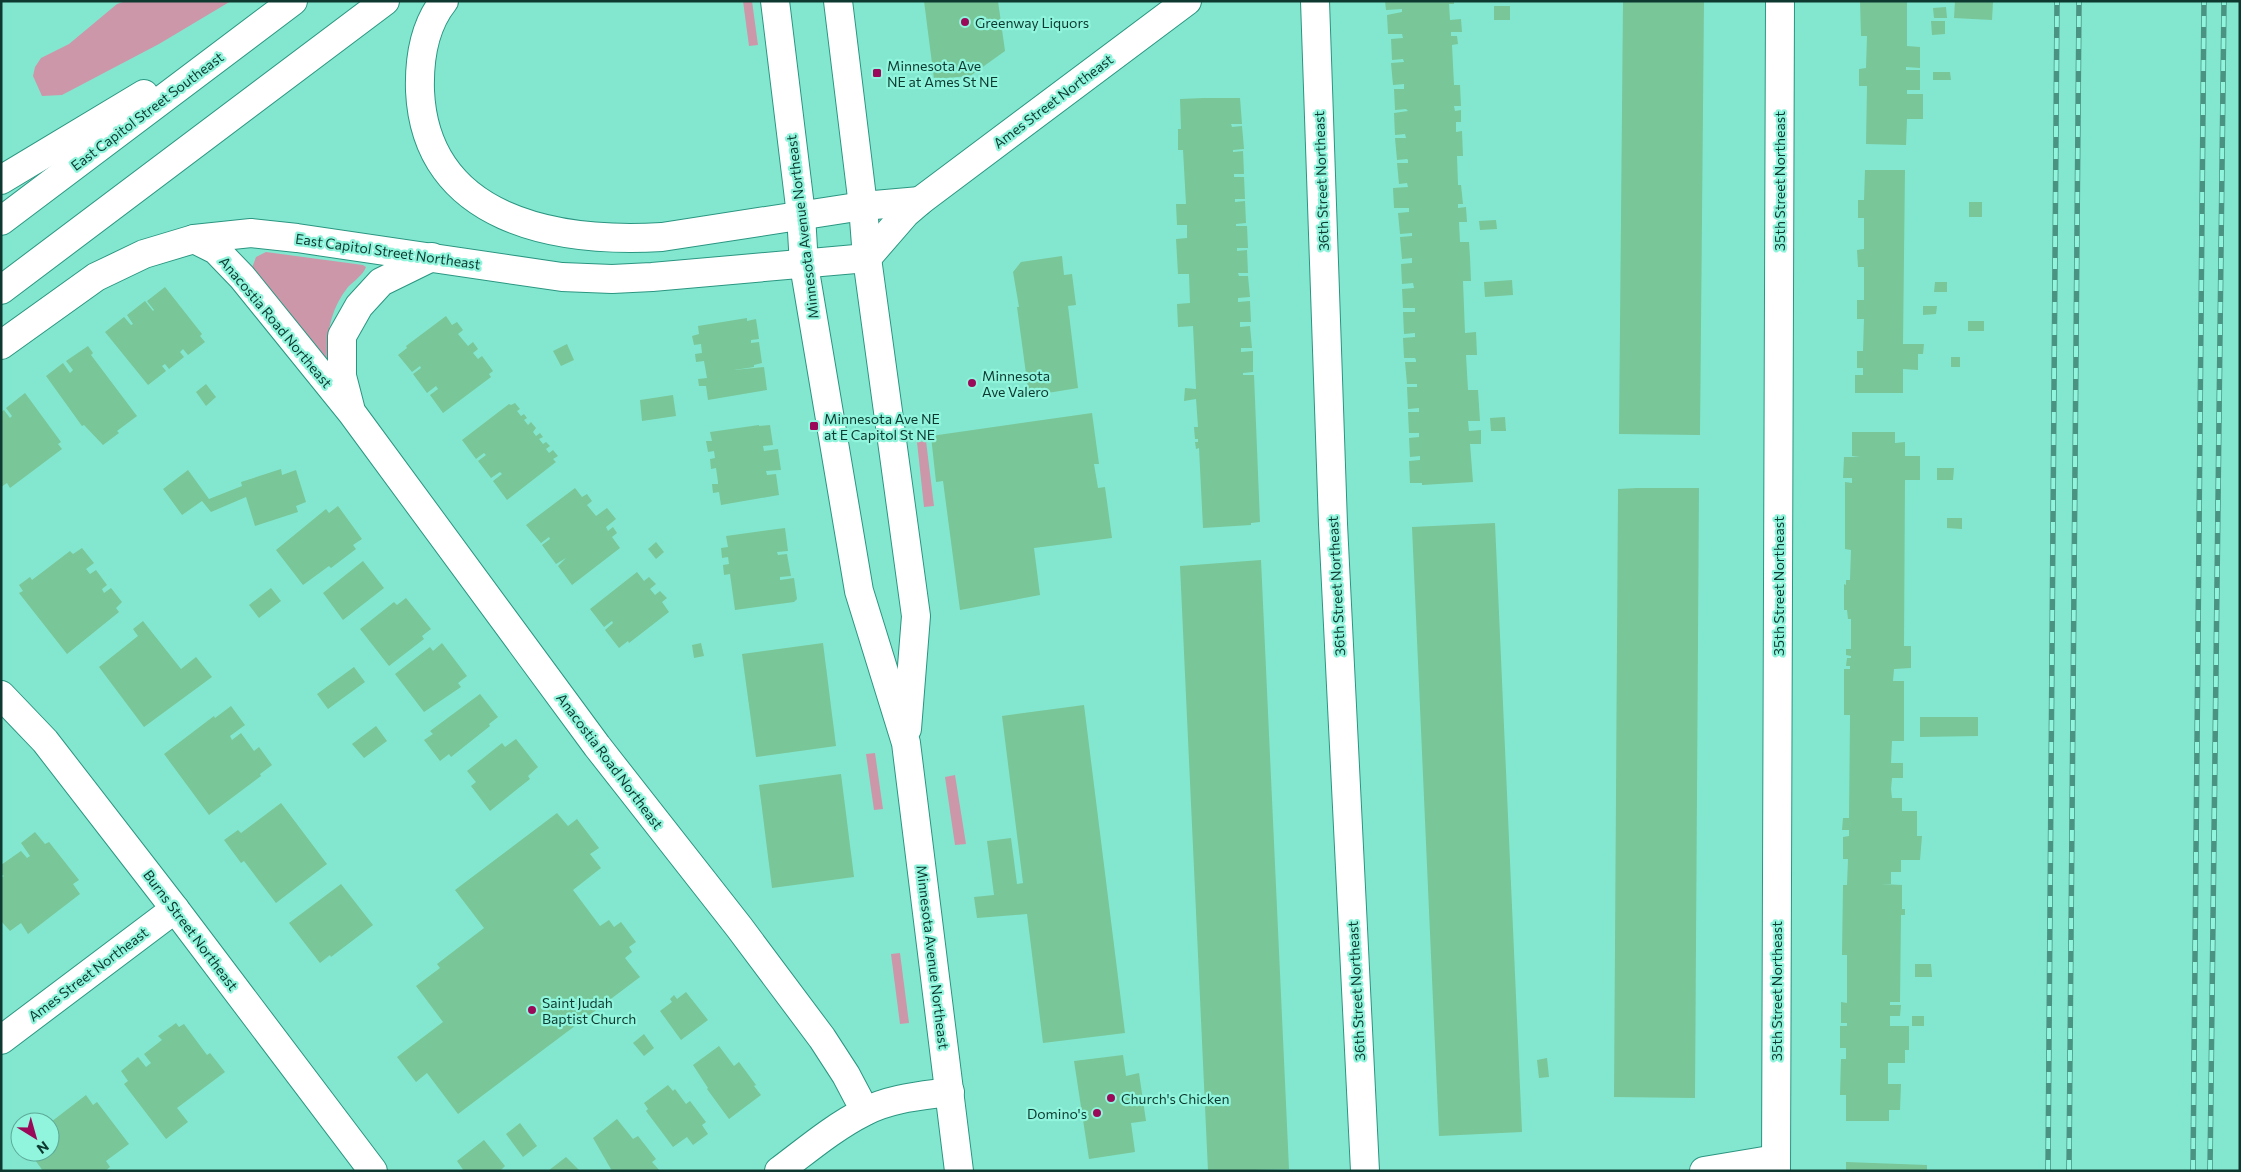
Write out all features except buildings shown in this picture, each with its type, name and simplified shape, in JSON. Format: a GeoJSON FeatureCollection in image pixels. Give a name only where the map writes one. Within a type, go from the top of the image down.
{"type":"FeatureCollection","features":[{"type":"Feature","properties":{"kind":"street"},"geometry":{"type":"LineString","coordinates":[[1,180],[87,129],[292,1]]}},
{"type":"Feature","properties":{"kind":"street","name":"East Capitol Street Southeast"},"geometry":{"type":"LineString","coordinates":[[1,222],[292,1]]}},
{"type":"Feature","properties":{"kind":"street"},"geometry":{"type":"LineString","coordinates":[[1,290],[385,1]]}},
{"type":"Feature","properties":{"kind":"street"},"geometry":{"type":"LineString","coordinates":[[444,1],[435,12],[423,44],[420,76],[421,109],[426,130],[446,169],[461,187],[479,203],[500,215],[522,223],[554,230],[605,237],[641,238],[863,206],[920,201]]}},
{"type":"Feature","properties":{"kind":"street","name":"Minnesota Avenue Northeast"},"geometry":{"type":"LineString","coordinates":[[775,1],[801,215],[804,265],[859,591],[906,743],[959,1171]]}},
{"type":"Feature","properties":{"kind":"street","name":"Minnesota Avenue Northeast"},"geometry":{"type":"LineString","coordinates":[[838,1],[863,206],[867,258],[916,616],[906,743]]}},
{"type":"Feature","properties":{"kind":"street","name":"Ames Street Northeast"},"geometry":{"type":"LineString","coordinates":[[867,258],[906,213],[920,201],[1187,1]]}},
{"type":"Feature","properties":{"kind":"street","name":"36th Street Northeast"},"geometry":{"type":"LineString","coordinates":[[1315,1],[1333,524],[1365,1171]]}},
{"type":"Feature","properties":{"kind":"street","name":"35th Street Northeast"},"geometry":{"type":"LineString","coordinates":[[1776,1165],[1780,1]]}},
{"type":"Feature","properties":{"kind":"street","name":"East Capitol Street Northeast"},"geometry":{"type":"LineString","coordinates":[[1,345],[96,277],[144,254],[194,239],[251,233],[562,276],[612,279],[767,266],[804,265]]}},
{"type":"Feature","properties":{"kind":"street","name":"Anacostia Road Northeast"},"geometry":{"type":"LineString","coordinates":[[194,239],[216,250],[242,277],[352,413],[597,746],[739,927],[816,1030],[846,1075],[865,1111]]}},
{"type":"Feature","properties":{"kind":"street","name":"Anacostia Road Northeast"},"geometry":{"type":"LineString","coordinates":[[352,413],[342,376],[342,336],[359,306],[381,282],[432,257]]}},
{"type":"Feature","properties":{"kind":"street"},"geometry":{"type":"LineString","coordinates":[[804,265],[867,258]]}},
{"type":"Feature","properties":{"kind":"street","name":"Burns Street Northeast"},"geometry":{"type":"LineString","coordinates":[[1,695],[45,741],[176,909],[373,1171]]}},
{"type":"Feature","properties":{"kind":"street","name":"Ames Street Northeast"},"geometry":{"type":"LineString","coordinates":[[1,1040],[176,909]]}},
{"type":"Feature","properties":{"kind":"street"},"geometry":{"type":"LineString","coordinates":[[779,1171],[835,1130],[865,1111],[899,1099],[950,1092]]}},
{"type":"Feature","properties":{"kind":"street"},"geometry":{"type":"LineString","coordinates":[[1704,1171],[1776,1165]]}},
{"type":"Feature","properties":{"kind":"shaded area"},"geometry":{"type":"Polygon","coordinates":[[[126,1],[231,1],[159,44],[62,95],[42,96],[33,76],[35,67],[41,58],[69,44],[117,4],[126,1]]]}},
{"type":"Feature","properties":{"kind":"shaded area"},"geometry":{"type":"Polygon","coordinates":[[[743,1],[752,1],[758,45],[749,46],[743,1]]]}},
{"type":"Feature","properties":{"kind":"shaded area"},"geometry":{"type":"Polygon","coordinates":[[[266,252],[363,265],[366,267],[361,275],[348,287],[337,304],[327,341],[327,361],[252,268],[256,257],[266,252]]]}},
{"type":"Feature","properties":{"kind":"shaded area"},"geometry":{"type":"Polygon","coordinates":[[[926,441],[934,506],[924,507],[917,442],[926,441]]]}},
{"type":"Feature","properties":{"kind":"shaded area"},"geometry":{"type":"Polygon","coordinates":[[[875,753],[883,809],[874,810],[866,754],[875,753]]]}},
{"type":"Feature","properties":{"kind":"shaded area"},"geometry":{"type":"Polygon","coordinates":[[[955,775],[966,844],[955,845],[945,777],[955,775]]]}},
{"type":"Feature","properties":{"kind":"shaded area"},"geometry":{"type":"Polygon","coordinates":[[[900,953],[909,1023],[900,1024],[891,954],[900,953]]]}},
{"type":"Feature","properties":{"kind":"railway"},"geometry":{"type":"LineString","coordinates":[[2048,1171],[2057,1]]}},
{"type":"Feature","properties":{"kind":"railway"},"geometry":{"type":"LineString","coordinates":[[2069,1171],[2079,1]]}},
{"type":"Feature","properties":{"kind":"railway"},"geometry":{"type":"LineString","coordinates":[[2193,1171],[2204,1]]}},
{"type":"Feature","properties":{"kind":"railway"},"geometry":{"type":"LineString","coordinates":[[2210,1171],[2224,1]]}},
{"type":"Feature","properties":{"kind":"place","name":"Greenway Liquors"},"geometry":{"type":"Point","coordinates":[965,22]}},
{"type":"Feature","properties":{"kind":"place","name":"Minnesota Ave NE at Ames St NE"},"geometry":{"type":"Point","coordinates":[877,73]}},
{"type":"Feature","properties":{"kind":"place","name":"Minnesota Ave Valero"},"geometry":{"type":"Point","coordinates":[972,383]}},
{"type":"Feature","properties":{"kind":"place","name":"Minnesota Ave NE at E Capitol St NE"},"geometry":{"type":"Point","coordinates":[814,426]}},
{"type":"Feature","properties":{"kind":"place","name":"Saint Judah Baptist Church"},"geometry":{"type":"Point","coordinates":[532,1010]}},
{"type":"Feature","properties":{"kind":"place","name":"Church's Chicken"},"geometry":{"type":"Point","coordinates":[1111,1098]}},
{"type":"Feature","properties":{"kind":"place","name":"Domino's"},"geometry":{"type":"Point","coordinates":[1097,1113]}}]}
